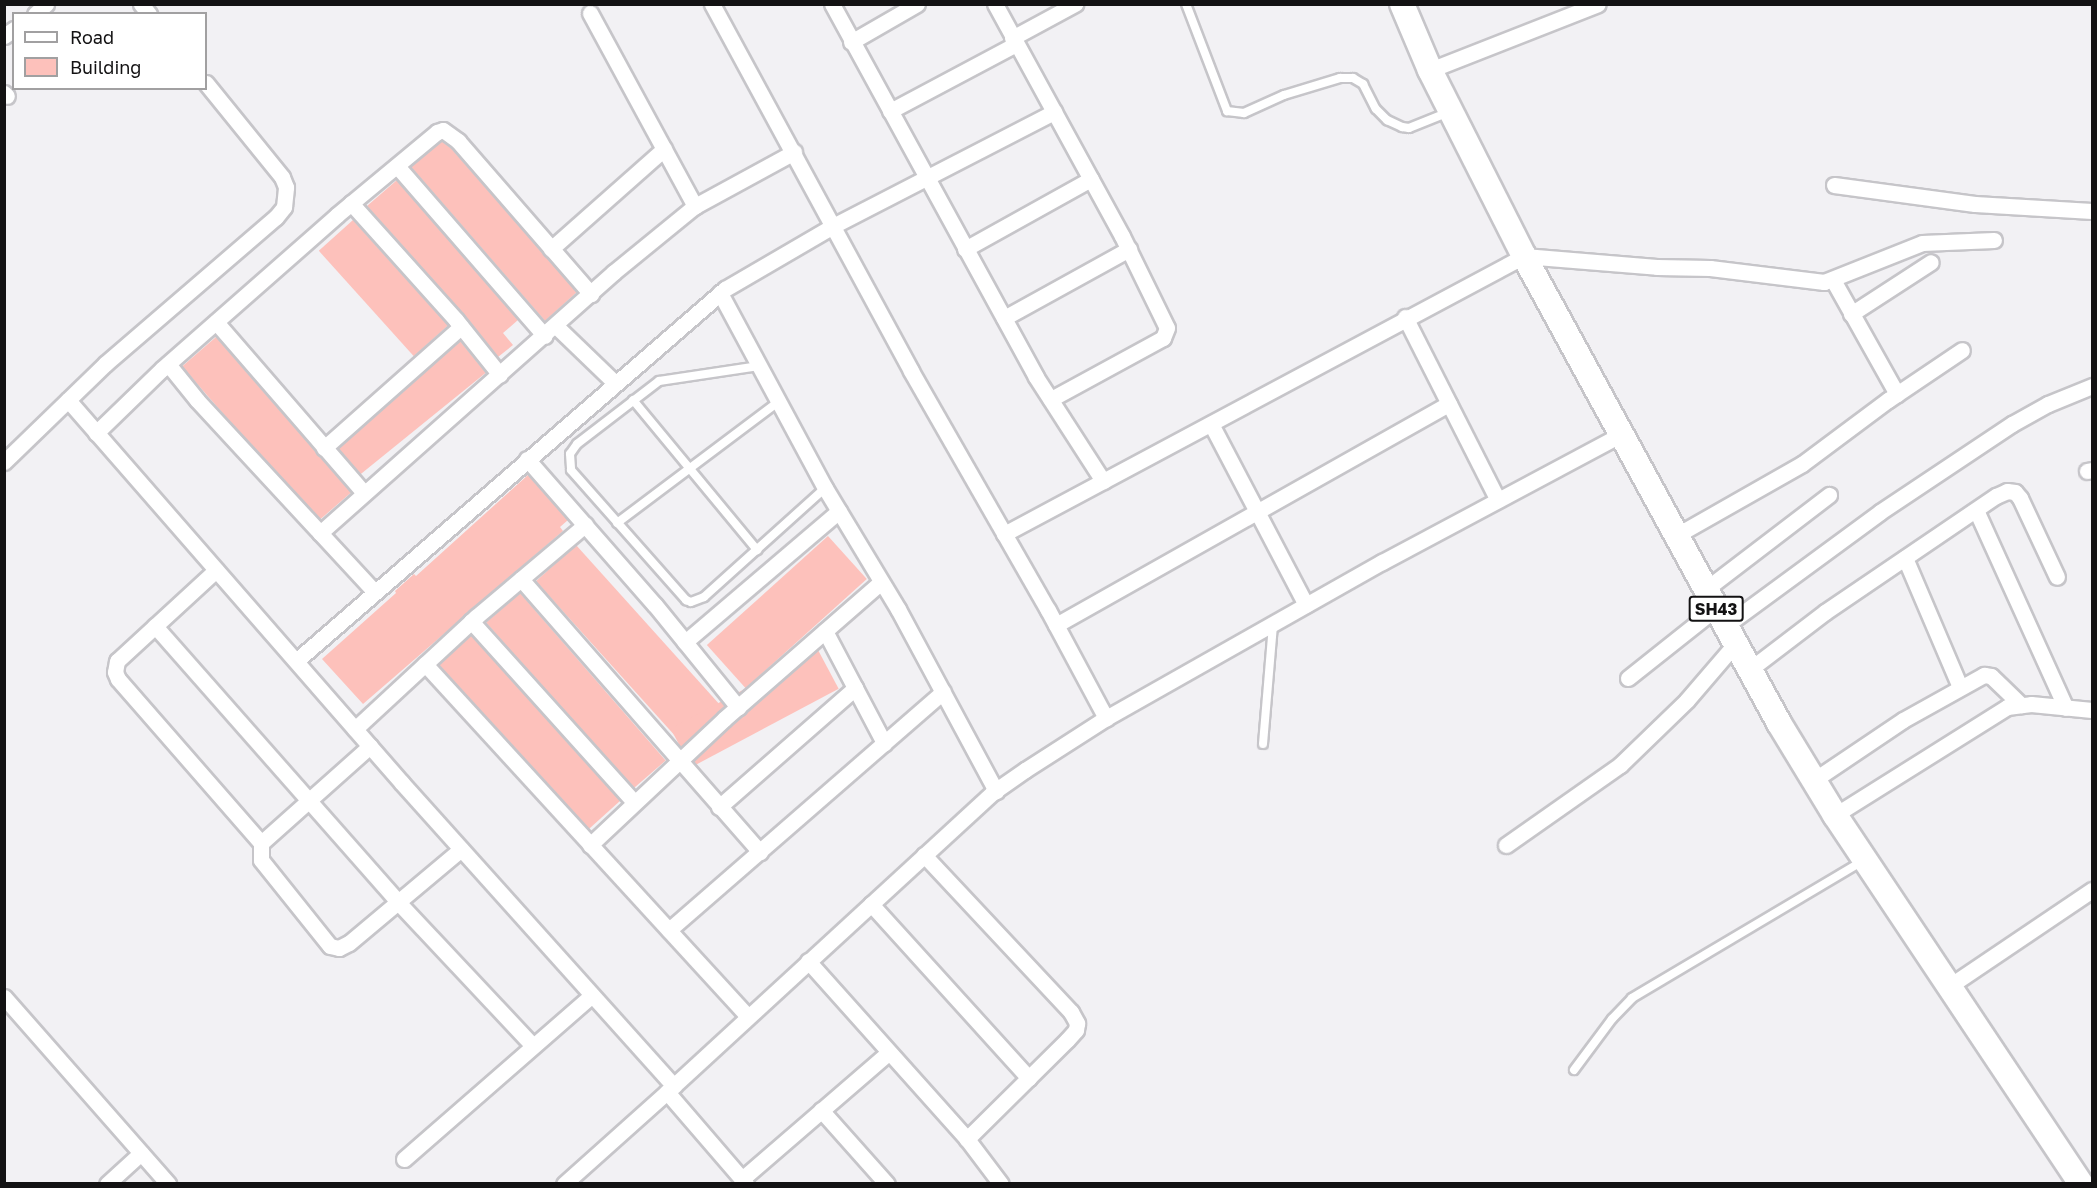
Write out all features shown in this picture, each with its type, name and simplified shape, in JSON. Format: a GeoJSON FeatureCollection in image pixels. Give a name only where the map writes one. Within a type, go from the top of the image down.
{"type":"FeatureCollection","features":[{"type":"Feature","properties":{"kind":"main road","name":"SH43"},"geometry":{"type":"LineString","coordinates":[[1402,4],[1430,70],[1524,256],[1749,670],[1836,816],[1951,985],[2081,1184]]}},
{"type":"Feature","properties":{"kind":"street"},"geometry":{"type":"LineString","coordinates":[[712,4],[911,371],[1056,625],[1106,718]]}},
{"type":"Feature","properties":{"kind":"street"},"geometry":{"type":"LineString","coordinates":[[832,4],[1004,318],[1103,482]]}},
{"type":"Feature","properties":{"kind":"street"},"geometry":{"type":"LineString","coordinates":[[851,42],[917,4]]}},
{"type":"Feature","properties":{"kind":"street"},"geometry":{"type":"LineString","coordinates":[[995,4],[1091,178],[1166,323],[1166,333],[1163,338],[1051,399]]}},
{"type":"Feature","properties":{"kind":"street"},"geometry":{"type":"LineString","coordinates":[[890,111],[1075,4]]}},
{"type":"Feature","properties":{"kind":"street"},"geometry":{"type":"LineString","coordinates":[[1430,70],[1598,4]]}},
{"type":"Feature","properties":{"kind":"street"},"geometry":{"type":"LineString","coordinates":[[590,13],[695,206]]}},
{"type":"Feature","properties":{"kind":"street"},"geometry":{"type":"LineString","coordinates":[[4,462],[105,364],[276,217],[284,207],[286,186],[282,177],[207,84]]}},
{"type":"Feature","properties":{"kind":"street"},"geometry":{"type":"LineString","coordinates":[[296,661],[720,294],[833,226],[1054,112]]}},
{"type":"Feature","properties":{"kind":"street"},"geometry":{"type":"LineString","coordinates":[[96,433],[168,364],[351,203],[437,132],[448,131],[591,294]]}},
{"type":"Feature","properties":{"kind":"street"},"geometry":{"type":"LineString","coordinates":[[552,249],[664,149]]}},
{"type":"Feature","properties":{"kind":"street"},"geometry":{"type":"LineString","coordinates":[[320,533],[591,294],[695,206],[794,152]]}},
{"type":"Feature","properties":{"kind":"street"},"geometry":{"type":"LineString","coordinates":[[397,166],[550,331],[615,383]]}},
{"type":"Feature","properties":{"kind":"street"},"geometry":{"type":"LineString","coordinates":[[965,249],[1091,178]]}},
{"type":"Feature","properties":{"kind":"street"},"geometry":{"type":"LineString","coordinates":[[1834,184],[1975,204],[2092,211]]}},
{"type":"Feature","properties":{"kind":"street"},"geometry":{"type":"LineString","coordinates":[[351,203],[461,327],[500,375]]}},
{"type":"Feature","properties":{"kind":"street"},"geometry":{"type":"LineString","coordinates":[[1004,534],[1405,317],[1524,256],[1658,267],[1710,268],[1792,280],[1824,282],[1922,243],[1994,240]]}},
{"type":"Feature","properties":{"kind":"street"},"geometry":{"type":"LineString","coordinates":[[1004,318],[1129,249]]}},
{"type":"Feature","properties":{"kind":"street"},"geometry":{"type":"LineString","coordinates":[[1851,314],[1931,262]]}},
{"type":"Feature","properties":{"kind":"street"},"geometry":{"type":"LineString","coordinates":[[1833,280],[1897,394]]}},
{"type":"Feature","properties":{"kind":"street"},"geometry":{"type":"LineString","coordinates":[[720,294],[825,488],[882,582],[996,791]]}},
{"type":"Feature","properties":{"kind":"street"},"geometry":{"type":"LineString","coordinates":[[1405,317],[1498,500]]}},
{"type":"Feature","properties":{"kind":"street"},"geometry":{"type":"LineString","coordinates":[[216,322],[364,493]]}},
{"type":"Feature","properties":{"kind":"street"},"geometry":{"type":"LineString","coordinates":[[324,448],[461,327]]}},
{"type":"Feature","properties":{"kind":"street"},"geometry":{"type":"LineString","coordinates":[[1677,535],[1802,464],[1897,394],[1962,350]]}},
{"type":"Feature","properties":{"kind":"street"},"geometry":{"type":"LineString","coordinates":[[168,364],[196,400],[375,591]]}},
{"type":"Feature","properties":{"kind":"street"},"geometry":{"type":"LineString","coordinates":[[1628,678],[2012,424],[2048,404],[2092,386]]}},
{"type":"Feature","properties":{"kind":"street"},"geometry":{"type":"LineString","coordinates":[[68,400],[355,729],[592,995],[744,1181],[821,1110],[889,1052]]}},
{"type":"Feature","properties":{"kind":"street"},"geometry":{"type":"LineString","coordinates":[[1056,625],[1449,404]]}},
{"type":"Feature","properties":{"kind":"street"},"geometry":{"type":"LineString","coordinates":[[1211,424],[1306,605]]}},
{"type":"Feature","properties":{"kind":"street"},"geometry":{"type":"LineString","coordinates":[[564,1184],[996,791],[1106,718],[1306,605],[1620,435]]}},
{"type":"Feature","properties":{"kind":"street"},"geometry":{"type":"LineString","coordinates":[[527,459],[738,707]]}},
{"type":"Feature","properties":{"kind":"street"},"geometry":{"type":"LineString","coordinates":[[1749,670],[1825,612],[1996,496],[2007,491],[2014,492],[2020,498],[2057,577]]}},
{"type":"Feature","properties":{"kind":"street"},"geometry":{"type":"LineString","coordinates":[[1506,845],[1620,765],[1687,700],[1720,617],[1829,495]]}},
{"type":"Feature","properties":{"kind":"street"},"geometry":{"type":"LineString","coordinates":[[1976,510],[2066,708]]}},
{"type":"Feature","properties":{"kind":"street"},"geometry":{"type":"LineString","coordinates":[[685,642],[839,511]]}},
{"type":"Feature","properties":{"kind":"street"},"geometry":{"type":"LineString","coordinates":[[355,729],[471,621],[585,525]]}},
{"type":"Feature","properties":{"kind":"street"},"geometry":{"type":"LineString","coordinates":[[1905,558],[1960,687]]}},
{"type":"Feature","properties":{"kind":"street"},"geometry":{"type":"LineString","coordinates":[[216,570],[117,661],[115,672],[117,679],[261,843],[261,860],[330,946],[339,948],[349,943],[461,849]]}},
{"type":"Feature","properties":{"kind":"street"},"geometry":{"type":"LineString","coordinates":[[520,579],[718,807],[760,852]]}},
{"type":"Feature","properties":{"kind":"street"},"geometry":{"type":"LineString","coordinates":[[590,845],[738,707],[882,582]]}},
{"type":"Feature","properties":{"kind":"street"},"geometry":{"type":"LineString","coordinates":[[471,621],[634,802]]}},
{"type":"Feature","properties":{"kind":"street"},"geometry":{"type":"LineString","coordinates":[[155,626],[398,902],[533,1047]]}},
{"type":"Feature","properties":{"kind":"street"},"geometry":{"type":"LineString","coordinates":[[825,631],[884,743]]}},
{"type":"Feature","properties":{"kind":"street"},"geometry":{"type":"LineString","coordinates":[[425,664],[748,1017]]}},
{"type":"Feature","properties":{"kind":"street"},"geometry":{"type":"LineString","coordinates":[[1814,780],[1903,720],[1984,675],[1991,676],[2021,705]]}},
{"type":"Feature","properties":{"kind":"street"},"geometry":{"type":"LineString","coordinates":[[718,807],[855,688]]}},
{"type":"Feature","properties":{"kind":"street"},"geometry":{"type":"LineString","coordinates":[[669,930],[943,692]]}},
{"type":"Feature","properties":{"kind":"street"},"geometry":{"type":"LineString","coordinates":[[1836,816],[2007,707],[2021,705],[2092,710]]}},
{"type":"Feature","properties":{"kind":"street"},"geometry":{"type":"LineString","coordinates":[[261,843],[370,746]]}},
{"type":"Feature","properties":{"kind":"street"},"geometry":{"type":"LineString","coordinates":[[924,855],[1075,1017],[1076,1030],[967,1139]]}},
{"type":"Feature","properties":{"kind":"street"},"geometry":{"type":"LineString","coordinates":[[1951,985],[2092,890]]}},
{"type":"Feature","properties":{"kind":"street"},"geometry":{"type":"LineString","coordinates":[[871,904],[1029,1078]]}},
{"type":"Feature","properties":{"kind":"street"},"geometry":{"type":"LineString","coordinates":[[808,962],[967,1139],[1001,1184]]}},
{"type":"Feature","properties":{"kind":"street"},"geometry":{"type":"LineString","coordinates":[[404,1159],[592,995]]}},
{"type":"Feature","properties":{"kind":"street"},"geometry":{"type":"LineString","coordinates":[[4,997],[168,1184]]}},
{"type":"Feature","properties":{"kind":"street"},"geometry":{"type":"LineString","coordinates":[[821,1110],[887,1184]]}},
{"type":"Feature","properties":{"kind":"street"},"geometry":{"type":"LineString","coordinates":[[107,1184],[141,1153]]}},
{"type":"Feature","properties":{"kind":"lane"},"geometry":{"type":"LineString","coordinates":[[1186,4],[1227,111],[1244,113],[1284,95],[1340,78],[1353,78],[1363,84],[1376,109],[1387,120],[1402,127],[1409,128],[1450,111]]}},
{"type":"Feature","properties":{"kind":"lane"},"geometry":{"type":"LineString","coordinates":[[759,366],[659,381],[577,444],[569,461],[571,470],[686,600],[692,602],[704,597],[825,488]]}},
{"type":"Feature","properties":{"kind":"lane"},"geometry":{"type":"LineString","coordinates":[[633,400],[757,550]]}},
{"type":"Feature","properties":{"kind":"lane"},"geometry":{"type":"LineString","coordinates":[[617,523],[778,402]]}},
{"type":"Feature","properties":{"kind":"lane"},"geometry":{"type":"LineString","coordinates":[[1263,744],[1274,623]]}},
{"type":"Feature","properties":{"kind":"lane"},"geometry":{"type":"LineString","coordinates":[[1574,1070],[1612,1019],[1632,998],[1865,860]]}},
{"type":"Feature","properties":{"kind":"building"},"geometry":{"type":"Polygon","coordinates":[[[441,141],[451,148],[577,292],[545,321],[411,167],[441,141]]]}},
{"type":"Feature","properties":{"kind":"building"},"geometry":{"type":"Polygon","coordinates":[[[397,180],[518,320],[503,333],[513,345],[498,357],[367,206],[397,180]]]}},
{"type":"Feature","properties":{"kind":"building"},"geometry":{"type":"Polygon","coordinates":[[[353,220],[448,326],[414,356],[319,251],[353,220]]]}},
{"type":"Feature","properties":{"kind":"building"},"geometry":{"type":"Polygon","coordinates":[[[216,337],[351,492],[317,522],[182,367],[216,337]]]}},
{"type":"Feature","properties":{"kind":"building"},"geometry":{"type":"Polygon","coordinates":[[[460,341],[486,373],[360,475],[334,443],[460,341]]]}},
{"type":"Feature","properties":{"kind":"building"},"geometry":{"type":"Polygon","coordinates":[[[528,475],[568,520],[560,527],[563,531],[363,704],[322,659],[414,574],[416,576],[528,475]]]}},
{"type":"Feature","properties":{"kind":"building"},"geometry":{"type":"Polygon","coordinates":[[[828,536],[867,579],[746,688],[707,645],[828,536]]]}},
{"type":"Feature","properties":{"kind":"building"},"geometry":{"type":"Polygon","coordinates":[[[576,545],[722,707],[682,743],[536,581],[576,545]]]}},
{"type":"Feature","properties":{"kind":"building"},"geometry":{"type":"Polygon","coordinates":[[[520,593],[666,761],[632,790],[486,623],[520,593]]]}},
{"type":"Feature","properties":{"kind":"building"},"geometry":{"type":"Polygon","coordinates":[[[471,635],[620,801],[588,830],[438,664],[471,635]]]}},
{"type":"Feature","properties":{"kind":"building"},"geometry":{"type":"Polygon","coordinates":[[[818,650],[839,689],[691,767],[671,728],[818,650]]]}}]}
